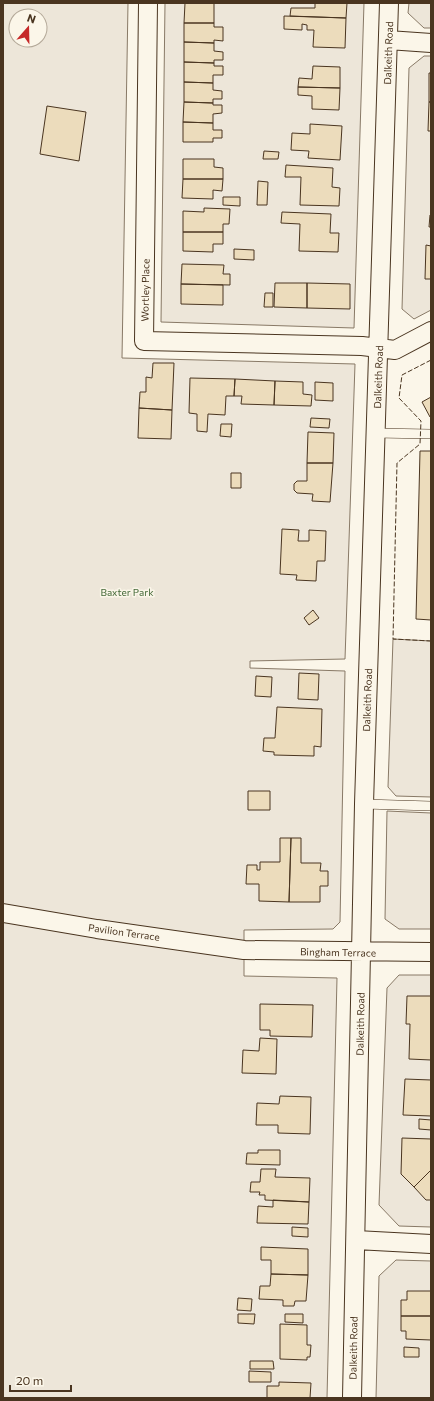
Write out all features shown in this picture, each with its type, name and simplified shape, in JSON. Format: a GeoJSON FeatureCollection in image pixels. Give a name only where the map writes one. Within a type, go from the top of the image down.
{"type":"FeatureCollection","features":[{"type":"Feature","properties":{"kind":"street","name":"Wortley Place"},"geometry":{"type":"LineString","coordinates":[[148,3],[144,341],[362,346],[379,348]]}},
{"type":"Feature","properties":{"kind":"street","name":"Dalkeith Road"},"geometry":{"type":"LineString","coordinates":[[352,1398],[364,804],[389,3]]}},
{"type":"Feature","properties":{"kind":"street"},"geometry":{"type":"LineString","coordinates":[[388,40],[431,43]]}},
{"type":"Feature","properties":{"kind":"street"},"geometry":{"type":"LineString","coordinates":[[379,348],[395,350],[431,331]]}},
{"type":"Feature","properties":{"kind":"street","name":"Pavilion Terrace"},"geometry":{"type":"LineString","coordinates":[[3,912],[97,929],[244,950]]}},
{"type":"Feature","properties":{"kind":"street","name":"Bingham Terrace"},"geometry":{"type":"LineString","coordinates":[[244,950],[361,953],[431,952]]}},
{"type":"Feature","properties":{"kind":"street"},"geometry":{"type":"LineString","coordinates":[[356,1240],[431,1244]]}},
{"type":"Feature","properties":{"kind":"lane"},"geometry":{"type":"LineString","coordinates":[[375,434],[431,434]]}},
{"type":"Feature","properties":{"kind":"lane"},"geometry":{"type":"LineString","coordinates":[[364,804],[431,806]]}},
{"type":"Feature","properties":{"kind":"green space","name":"Baxter Park"},"geometry":{"type":"Polygon","coordinates":[[[3,3],[128,3],[122,358],[355,364],[345,659],[250,661],[250,668],[345,671],[340,922],[333,929],[244,930],[244,976],[337,978],[327,1398],[3,1398],[3,3]]]}},
{"type":"Feature","properties":{"kind":"green space"},"geometry":{"type":"Polygon","coordinates":[[[165,3],[364,3],[354,328],[161,322],[165,3]]]}},
{"type":"Feature","properties":{"kind":"green space"},"geometry":{"type":"Polygon","coordinates":[[[409,3],[431,3],[431,28],[424,28],[408,13],[409,3]]]}},
{"type":"Feature","properties":{"kind":"green space"},"geometry":{"type":"Polygon","coordinates":[[[424,56],[431,56],[431,310],[414,319],[402,309],[409,68],[424,56]]]}},
{"type":"Feature","properties":{"kind":"green space"},"geometry":{"type":"Polygon","coordinates":[[[393,639],[431,641],[431,797],[396,796],[388,787],[393,639]]]}},
{"type":"Feature","properties":{"kind":"green space"},"geometry":{"type":"Polygon","coordinates":[[[387,811],[431,813],[431,929],[399,929],[385,919],[387,811]]]}},
{"type":"Feature","properties":{"kind":"green space"},"geometry":{"type":"Polygon","coordinates":[[[399,975],[431,975],[431,1227],[399,1226],[379,1205],[387,988],[399,975]]]}},
{"type":"Feature","properties":{"kind":"green space"},"geometry":{"type":"Polygon","coordinates":[[[396,1260],[431,1261],[431,1398],[376,1398],[379,1276],[396,1260]]]}},
{"type":"Feature","properties":{"kind":"building"},"geometry":{"type":"Polygon","coordinates":[[[185,3],[214,3],[214,23],[184,23],[185,3]]]}},
{"type":"Feature","properties":{"kind":"building"},"geometry":{"type":"Polygon","coordinates":[[[315,3],[347,3],[346,18],[290,16],[291,8],[315,8],[315,3]]]}},
{"type":"Feature","properties":{"kind":"building"},"geometry":{"type":"Polygon","coordinates":[[[284,16],[346,18],[345,48],[313,47],[314,30],[307,30],[307,25],[302,24],[302,30],[284,29],[284,16]]]}},
{"type":"Feature","properties":{"kind":"building"},"geometry":{"type":"Polygon","coordinates":[[[184,23],[214,23],[214,27],[223,27],[223,41],[214,40],[214,43],[184,42],[184,23]]]}},
{"type":"Feature","properties":{"kind":"building"},"geometry":{"type":"Polygon","coordinates":[[[184,42],[214,43],[214,51],[223,52],[223,60],[214,60],[214,63],[184,62],[184,42]]]}},
{"type":"Feature","properties":{"kind":"building"},"geometry":{"type":"Polygon","coordinates":[[[184,62],[214,63],[214,66],[223,66],[223,75],[213,75],[213,83],[184,82],[184,62]]]}},
{"type":"Feature","properties":{"kind":"building"},"geometry":{"type":"Polygon","coordinates":[[[313,66],[340,67],[340,88],[298,87],[299,78],[312,79],[313,66]]]}},
{"type":"Feature","properties":{"kind":"building"},"geometry":{"type":"Polygon","coordinates":[[[429,73],[431,73],[431,102],[429,102],[429,73]]]}},
{"type":"Feature","properties":{"kind":"building"},"geometry":{"type":"Polygon","coordinates":[[[184,82],[213,83],[213,90],[222,91],[222,99],[213,99],[213,103],[184,102],[184,82]]]}},
{"type":"Feature","properties":{"kind":"building"},"geometry":{"type":"Polygon","coordinates":[[[298,87],[340,88],[339,110],[312,109],[312,96],[298,95],[298,87]]]}},
{"type":"Feature","properties":{"kind":"building"},"geometry":{"type":"Polygon","coordinates":[[[184,102],[213,103],[213,105],[222,105],[222,113],[213,114],[213,123],[183,122],[184,102]]]}},
{"type":"Feature","properties":{"kind":"building"},"geometry":{"type":"Polygon","coordinates":[[[429,102],[431,102],[431,131],[428,131],[429,102]]]}},
{"type":"Feature","properties":{"kind":"building"},"geometry":{"type":"Polygon","coordinates":[[[47,106],[86,112],[79,161],[40,154],[47,106]]]}},
{"type":"Feature","properties":{"kind":"building"},"geometry":{"type":"Polygon","coordinates":[[[183,122],[213,123],[213,130],[222,130],[222,138],[213,138],[213,142],[183,142],[183,122]]]}},
{"type":"Feature","properties":{"kind":"building"},"geometry":{"type":"Polygon","coordinates":[[[310,124],[342,126],[340,160],[308,158],[309,151],[291,150],[292,133],[310,134],[310,124]]]}},
{"type":"Feature","properties":{"kind":"building"},"geometry":{"type":"Polygon","coordinates":[[[264,151],[279,152],[278,159],[263,159],[264,151]]]}},
{"type":"Feature","properties":{"kind":"building"},"geometry":{"type":"Polygon","coordinates":[[[183,159],[214,159],[214,167],[223,168],[223,179],[183,179],[183,159]]]}},
{"type":"Feature","properties":{"kind":"building"},"geometry":{"type":"Polygon","coordinates":[[[286,165],[333,168],[332,187],[340,188],[339,206],[300,205],[301,177],[285,177],[286,165]]]}},
{"type":"Feature","properties":{"kind":"building"},"geometry":{"type":"Polygon","coordinates":[[[183,179],[223,179],[222,191],[213,190],[213,199],[182,198],[183,179]]]}},
{"type":"Feature","properties":{"kind":"building"},"geometry":{"type":"Polygon","coordinates":[[[258,181],[268,182],[267,205],[257,205],[258,181]]]}},
{"type":"Feature","properties":{"kind":"building"},"geometry":{"type":"Polygon","coordinates":[[[223,197],[240,197],[240,206],[223,205],[223,197]]]}},
{"type":"Feature","properties":{"kind":"building"},"geometry":{"type":"Polygon","coordinates":[[[204,208],[230,209],[229,224],[223,224],[223,232],[183,232],[183,211],[204,212],[204,208]]]}},
{"type":"Feature","properties":{"kind":"building"},"geometry":{"type":"Polygon","coordinates":[[[282,212],[331,214],[330,233],[339,233],[338,252],[299,251],[300,224],[281,223],[282,212]]]}},
{"type":"Feature","properties":{"kind":"building"},"geometry":{"type":"Polygon","coordinates":[[[430,215],[431,227],[429,227],[430,215]]]}},
{"type":"Feature","properties":{"kind":"building"},"geometry":{"type":"Polygon","coordinates":[[[183,232],[223,232],[223,244],[213,244],[213,252],[183,251],[183,232]]]}},
{"type":"Feature","properties":{"kind":"building"},"geometry":{"type":"Polygon","coordinates":[[[426,245],[431,246],[431,279],[425,279],[426,245]]]}},
{"type":"Feature","properties":{"kind":"building"},"geometry":{"type":"Polygon","coordinates":[[[234,249],[254,250],[254,260],[234,259],[234,249]]]}},
{"type":"Feature","properties":{"kind":"building"},"geometry":{"type":"Polygon","coordinates":[[[182,264],[224,265],[223,274],[230,274],[230,285],[181,284],[182,264]]]}},
{"type":"Feature","properties":{"kind":"building"},"geometry":{"type":"Polygon","coordinates":[[[275,283],[307,283],[307,308],[274,307],[275,283]]]}},
{"type":"Feature","properties":{"kind":"building"},"geometry":{"type":"Polygon","coordinates":[[[307,283],[350,284],[350,309],[307,308],[307,283]]]}},
{"type":"Feature","properties":{"kind":"building"},"geometry":{"type":"Polygon","coordinates":[[[181,284],[223,285],[223,305],[181,304],[181,284]]]}},
{"type":"Feature","properties":{"kind":"building"},"geometry":{"type":"Polygon","coordinates":[[[265,293],[273,293],[273,307],[264,307],[265,293]]]}},
{"type":"Feature","properties":{"kind":"building"},"geometry":{"type":"Polygon","coordinates":[[[153,363],[174,363],[172,410],[139,408],[140,392],[146,392],[146,377],[152,378],[153,363]]]}},
{"type":"Feature","properties":{"kind":"building"},"geometry":{"type":"Polygon","coordinates":[[[190,378],[235,379],[234,396],[226,396],[225,415],[208,414],[207,432],[197,431],[197,414],[189,413],[190,378]]]}},
{"type":"Feature","properties":{"kind":"building"},"geometry":{"type":"Polygon","coordinates":[[[235,379],[275,381],[274,405],[241,404],[242,396],[234,396],[235,379]]]}},
{"type":"Feature","properties":{"kind":"building"},"geometry":{"type":"Polygon","coordinates":[[[275,381],[303,382],[303,394],[312,395],[311,406],[274,405],[275,381]]]}},
{"type":"Feature","properties":{"kind":"building"},"geometry":{"type":"Polygon","coordinates":[[[315,382],[333,383],[333,401],[315,400],[315,382]]]}},
{"type":"Feature","properties":{"kind":"building"},"geometry":{"type":"Polygon","coordinates":[[[431,397],[431,416],[430,417],[422,402],[431,397]]]}},
{"type":"Feature","properties":{"kind":"building"},"geometry":{"type":"Polygon","coordinates":[[[139,408],[172,410],[171,439],[138,438],[139,408]]]}},
{"type":"Feature","properties":{"kind":"building"},"geometry":{"type":"Polygon","coordinates":[[[311,418],[330,419],[329,428],[310,427],[311,418]]]}},
{"type":"Feature","properties":{"kind":"building"},"geometry":{"type":"Polygon","coordinates":[[[221,424],[232,424],[231,437],[220,436],[221,424]]]}},
{"type":"Feature","properties":{"kind":"building"},"geometry":{"type":"Polygon","coordinates":[[[308,432],[334,433],[333,463],[307,463],[308,432]]]}},
{"type":"Feature","properties":{"kind":"building"},"geometry":{"type":"Polygon","coordinates":[[[420,451],[431,451],[431,620],[416,619],[420,451]]]}},
{"type":"Feature","properties":{"kind":"building"},"geometry":{"type":"Polygon","coordinates":[[[307,463],[333,463],[330,502],[312,501],[313,494],[297,493],[294,490],[294,484],[297,481],[307,481],[307,463]]]}},
{"type":"Feature","properties":{"kind":"building"},"geometry":{"type":"Polygon","coordinates":[[[231,473],[241,473],[241,488],[231,488],[231,473]]]}},
{"type":"Feature","properties":{"kind":"building"},"geometry":{"type":"Polygon","coordinates":[[[282,529],[299,530],[298,541],[309,541],[309,530],[326,531],[325,561],[317,561],[316,581],[296,580],[297,575],[280,574],[282,529]]]}},
{"type":"Feature","properties":{"kind":"building"},"geometry":{"type":"Polygon","coordinates":[[[313,610],[319,618],[309,625],[304,618],[313,610]]]}},
{"type":"Feature","properties":{"kind":"building"},"geometry":{"type":"Polygon","coordinates":[[[299,673],[319,674],[318,700],[298,699],[299,673]]]}},
{"type":"Feature","properties":{"kind":"building"},"geometry":{"type":"Polygon","coordinates":[[[256,676],[272,677],[271,697],[255,696],[256,676]]]}},
{"type":"Feature","properties":{"kind":"building"},"geometry":{"type":"Polygon","coordinates":[[[277,707],[322,709],[321,747],[314,746],[314,756],[274,755],[274,752],[263,751],[264,738],[275,738],[277,707]]]}},
{"type":"Feature","properties":{"kind":"building"},"geometry":{"type":"Polygon","coordinates":[[[248,791],[270,791],[270,810],[248,810],[248,791]]]}},
{"type":"Feature","properties":{"kind":"building"},"geometry":{"type":"Polygon","coordinates":[[[280,838],[291,838],[289,902],[259,901],[259,884],[246,884],[247,865],[257,865],[257,870],[260,870],[260,862],[280,862],[280,838]]]}},
{"type":"Feature","properties":{"kind":"building"},"geometry":{"type":"Polygon","coordinates":[[[291,838],[301,838],[301,863],[321,863],[320,871],[328,871],[328,886],[320,886],[320,902],[289,902],[291,838]]]}},
{"type":"Feature","properties":{"kind":"building"},"geometry":{"type":"Polygon","coordinates":[[[407,996],[431,996],[431,1060],[409,1059],[410,1024],[406,1024],[407,996]]]}},
{"type":"Feature","properties":{"kind":"building"},"geometry":{"type":"Polygon","coordinates":[[[260,1004],[313,1005],[312,1037],[270,1036],[270,1030],[260,1030],[260,1004]]]}},
{"type":"Feature","properties":{"kind":"building"},"geometry":{"type":"Polygon","coordinates":[[[260,1038],[277,1039],[276,1074],[242,1073],[243,1050],[259,1051],[260,1038]]]}},
{"type":"Feature","properties":{"kind":"building"},"geometry":{"type":"Polygon","coordinates":[[[405,1079],[431,1080],[431,1116],[403,1115],[405,1079]]]}},
{"type":"Feature","properties":{"kind":"building"},"geometry":{"type":"Polygon","coordinates":[[[280,1096],[311,1097],[310,1134],[278,1133],[278,1125],[256,1125],[257,1103],[279,1104],[280,1096]]]}},
{"type":"Feature","properties":{"kind":"building"},"geometry":{"type":"Polygon","coordinates":[[[419,1119],[431,1120],[431,1130],[419,1129],[419,1119]]]}},
{"type":"Feature","properties":{"kind":"building"},"geometry":{"type":"Polygon","coordinates":[[[402,1138],[431,1139],[431,1170],[414,1187],[401,1174],[402,1138]]]}},
{"type":"Feature","properties":{"kind":"building"},"geometry":{"type":"Polygon","coordinates":[[[258,1150],[280,1150],[280,1165],[246,1164],[247,1153],[258,1153],[258,1150]]]}},
{"type":"Feature","properties":{"kind":"building"},"geometry":{"type":"Polygon","coordinates":[[[261,1169],[276,1169],[275,1177],[310,1178],[309,1202],[265,1200],[265,1195],[259,1195],[260,1192],[250,1192],[251,1182],[260,1182],[261,1169]]]}},
{"type":"Feature","properties":{"kind":"building"},"geometry":{"type":"Polygon","coordinates":[[[431,1170],[431,1200],[426,1200],[414,1187],[431,1170]]]}},
{"type":"Feature","properties":{"kind":"building"},"geometry":{"type":"Polygon","coordinates":[[[273,1200],[309,1202],[308,1224],[257,1223],[258,1206],[273,1207],[273,1200]]]}},
{"type":"Feature","properties":{"kind":"building"},"geometry":{"type":"Polygon","coordinates":[[[292,1227],[308,1228],[308,1237],[292,1236],[292,1227]]]}},
{"type":"Feature","properties":{"kind":"building"},"geometry":{"type":"Polygon","coordinates":[[[261,1247],[308,1249],[308,1275],[271,1274],[271,1260],[261,1260],[261,1247]]]}},
{"type":"Feature","properties":{"kind":"building"},"geometry":{"type":"Polygon","coordinates":[[[271,1274],[308,1275],[306,1301],[295,1301],[294,1306],[283,1306],[283,1300],[259,1299],[260,1286],[270,1286],[271,1274]]]}},
{"type":"Feature","properties":{"kind":"building"},"geometry":{"type":"Polygon","coordinates":[[[407,1291],[431,1291],[431,1316],[401,1316],[401,1300],[407,1300],[407,1291]]]}},
{"type":"Feature","properties":{"kind":"building"},"geometry":{"type":"Polygon","coordinates":[[[238,1298],[252,1299],[251,1311],[237,1310],[238,1298]]]}},
{"type":"Feature","properties":{"kind":"building"},"geometry":{"type":"Polygon","coordinates":[[[238,1314],[255,1314],[254,1324],[238,1323],[238,1314]]]}},
{"type":"Feature","properties":{"kind":"building"},"geometry":{"type":"Polygon","coordinates":[[[285,1314],[303,1314],[303,1323],[285,1322],[285,1314]]]}},
{"type":"Feature","properties":{"kind":"building"},"geometry":{"type":"Polygon","coordinates":[[[401,1316],[431,1316],[431,1340],[406,1339],[406,1331],[401,1331],[401,1316]]]}},
{"type":"Feature","properties":{"kind":"building"},"geometry":{"type":"Polygon","coordinates":[[[280,1324],[307,1325],[307,1345],[311,1345],[310,1357],[307,1357],[307,1360],[280,1359],[280,1324]]]}},
{"type":"Feature","properties":{"kind":"building"},"geometry":{"type":"Polygon","coordinates":[[[404,1347],[419,1348],[419,1357],[404,1357],[404,1347]]]}},
{"type":"Feature","properties":{"kind":"building"},"geometry":{"type":"Polygon","coordinates":[[[250,1361],[273,1361],[274,1369],[250,1369],[250,1361]]]}},
{"type":"Feature","properties":{"kind":"building"},"geometry":{"type":"Polygon","coordinates":[[[249,1371],[271,1372],[271,1382],[249,1382],[249,1371]]]}},
{"type":"Feature","properties":{"kind":"building"},"geometry":{"type":"Polygon","coordinates":[[[279,1382],[311,1383],[310,1398],[267,1398],[267,1386],[279,1386],[279,1382]]]}},
{"type":"Feature","properties":{"kind":"fence"},"geometry":{"type":"LineString","coordinates":[[431,360],[402,375],[399,398],[421,421],[420,444],[397,463],[393,639],[431,641]]}}]}
